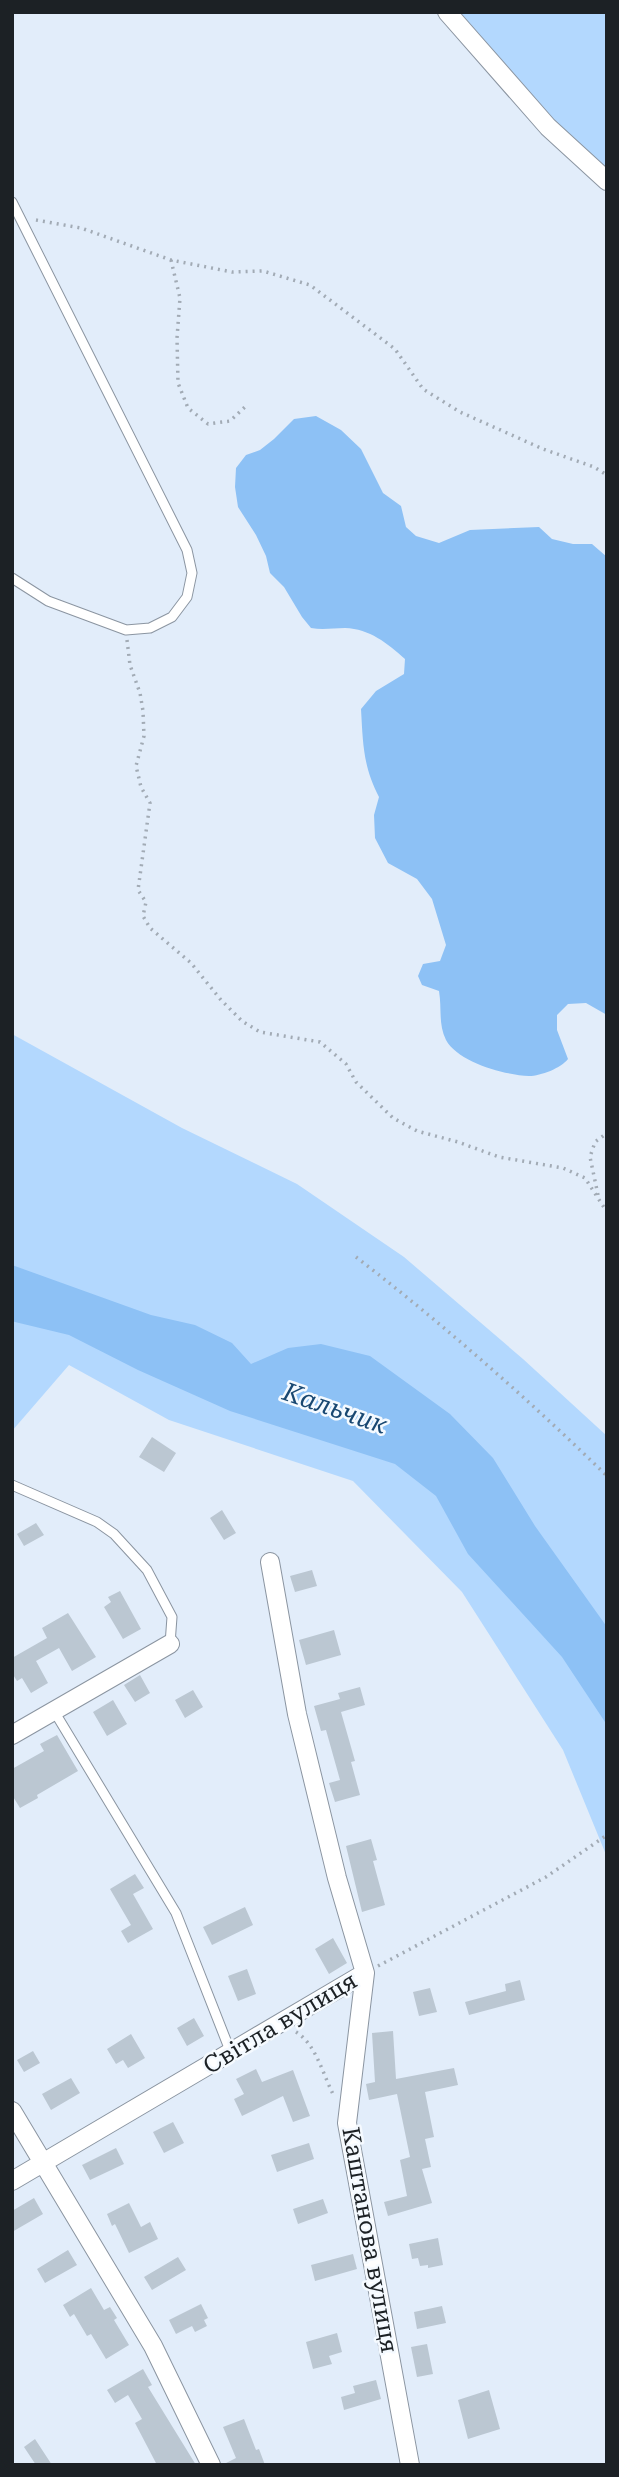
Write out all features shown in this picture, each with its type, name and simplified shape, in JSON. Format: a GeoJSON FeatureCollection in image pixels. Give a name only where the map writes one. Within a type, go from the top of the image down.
{"type":"FeatureCollection","features":[{"type":"Feature","properties":{"kind":"street"},"geometry":{"type":"LineString","coordinates":[[447,12],[548,127],[607,181]]}},
{"type":"Feature","properties":{"kind":"street","name":"Світла вулиця"},"geometry":{"type":"LineString","coordinates":[[12,2182],[365,1973],[337,1878],[297,1714],[270,1562]]}},
{"type":"Feature","properties":{"kind":"street"},"geometry":{"type":"LineString","coordinates":[[12,1735],[170,1644]]}},
{"type":"Feature","properties":{"kind":"street","name":"Каштанова вулиця"},"geometry":{"type":"LineString","coordinates":[[365,1973],[347,2123],[410,2465]]}},
{"type":"Feature","properties":{"kind":"street"},"geometry":{"type":"LineString","coordinates":[[12,2111],[153,2346],[211,2465]]}},
{"type":"Feature","properties":{"kind":"lane"},"geometry":{"type":"LineString","coordinates":[[12,202],[187,550],[192,573],[187,597],[172,617],[150,628],[126,630],[48,601],[12,578]]}},
{"type":"Feature","properties":{"kind":"lane"},"geometry":{"type":"LineString","coordinates":[[12,1485],[97,1522],[114,1534],[147,1570],[172,1616],[170,1644]]}},
{"type":"Feature","properties":{"kind":"lane"},"geometry":{"type":"LineString","coordinates":[[54,1711],[176,1913],[231,2053]]}},
{"type":"Feature","properties":{"kind":"path"},"geometry":{"type":"LineString","coordinates":[[20,217],[81,228],[172,260],[232,272],[263,271],[310,285],[395,349],[423,388],[460,412],[543,449],[594,467],[607,475]]}},
{"type":"Feature","properties":{"kind":"path"},"geometry":{"type":"LineString","coordinates":[[172,260],[180,298],[178,383],[188,408],[208,424],[230,421],[247,405]]}},
{"type":"Feature","properties":{"kind":"path"},"geometry":{"type":"LineString","coordinates":[[126,630],[130,665],[143,711],[144,736],[136,766],[141,787],[150,803],[150,816],[138,890],[146,902],[143,916],[150,928],[191,963],[221,1000],[243,1021],[261,1032],[320,1042],[346,1064],[356,1082],[393,1118],[416,1131],[499,1157],[563,1168],[585,1178],[607,1212]]}},
{"type":"Feature","properties":{"kind":"path"},"geometry":{"type":"LineString","coordinates":[[607,1133],[595,1142],[590,1157],[600,1200],[607,1203]]}},
{"type":"Feature","properties":{"kind":"path"},"geometry":{"type":"LineString","coordinates":[[356,1257],[467,1346],[607,1476]]}},
{"type":"Feature","properties":{"kind":"path"},"geometry":{"type":"LineString","coordinates":[[365,1973],[546,1877],[607,1835]]}},
{"type":"Feature","properties":{"kind":"path"},"geometry":{"type":"LineString","coordinates":[[280,2024],[307,2040],[347,2123]]}},
{"type":"Feature","properties":{"kind":"shaded area"},"geometry":{"type":"Polygon","coordinates":[[[447,12],[607,12],[607,181],[447,12]]]}},
{"type":"Feature","properties":{"kind":"shaded area"},"geometry":{"type":"Polygon","coordinates":[[[12,1034],[182,1128],[297,1184],[404,1257],[523,1359],[607,1436],[607,1857],[563,1750],[462,1592],[353,1481],[169,1420],[69,1365],[12,1431],[12,1034]]]}},
{"type":"Feature","properties":{"kind":"water"},"geometry":{"type":"Polygon","coordinates":[[[316,416],[341,430],[361,449],[383,493],[401,506],[406,527],[416,536],[439,543],[470,530],[539,527],[552,539],[573,544],[592,544],[607,557],[607,1015],[586,1003],[568,1004],[557,1015],[557,1030],[568,1059],[545,1073],[529,1076],[507,1073],[483,1066],[461,1055],[446,1040],[441,1022],[439,991],[422,985],[418,976],[423,964],[440,961],[446,945],[432,899],[417,879],[388,863],[375,838],[374,815],[379,797],[367,765],[361,709],[376,691],[404,674],[405,659],[385,642],[362,631],[311,628],[284,587],[270,573],[266,556],[256,535],[238,507],[236,468],[246,455],[260,450],[294,419],[316,416]]]}},
{"type":"Feature","properties":{"kind":"water","name":"Кальчик"},"geometry":{"type":"Polygon","coordinates":[[[12,1265],[151,1315],[195,1325],[232,1343],[251,1364],[288,1348],[321,1344],[370,1356],[450,1414],[493,1458],[535,1526],[607,1627],[607,1725],[562,1657],[468,1554],[436,1496],[395,1464],[230,1411],[138,1370],[69,1335],[12,1321],[12,1265]]]}},
{"type":"Feature","properties":{"kind":"building"},"geometry":{"type":"Polygon","coordinates":[[[152,1437],[176,1453],[164,1472],[139,1457],[152,1437]]]}},
{"type":"Feature","properties":{"kind":"building"},"geometry":{"type":"Polygon","coordinates":[[[222,1510],[236,1533],[224,1540],[210,1518],[222,1510]]]}},
{"type":"Feature","properties":{"kind":"building"},"geometry":{"type":"Polygon","coordinates":[[[36,1523],[44,1535],[24,1546],[17,1534],[36,1523]]]}},
{"type":"Feature","properties":{"kind":"building"},"geometry":{"type":"Polygon","coordinates":[[[312,1570],[317,1586],[295,1592],[290,1576],[312,1570]]]}},
{"type":"Feature","properties":{"kind":"building"},"geometry":{"type":"Polygon","coordinates":[[[120,1591],[141,1629],[123,1639],[104,1607],[111,1602],[108,1597],[120,1591]]]}},
{"type":"Feature","properties":{"kind":"building"},"geometry":{"type":"Polygon","coordinates":[[[68,1613],[96,1657],[72,1671],[59,1648],[36,1661],[48,1683],[31,1693],[22,1678],[17,1681],[12,1673],[12,1658],[47,1638],[42,1628],[68,1613]]]}},
{"type":"Feature","properties":{"kind":"building"},"geometry":{"type":"Polygon","coordinates":[[[334,1630],[341,1655],[306,1665],[299,1640],[334,1630]]]}},
{"type":"Feature","properties":{"kind":"building"},"geometry":{"type":"Polygon","coordinates":[[[140,1675],[150,1693],[135,1702],[124,1685],[140,1675]]]}},
{"type":"Feature","properties":{"kind":"building"},"geometry":{"type":"Polygon","coordinates":[[[360,1687],[365,1705],[341,1712],[355,1761],[351,1762],[360,1795],[335,1802],[329,1783],[340,1780],[326,1730],[321,1731],[314,1706],[340,1699],[338,1693],[360,1687]]]}},
{"type":"Feature","properties":{"kind":"building"},"geometry":{"type":"Polygon","coordinates":[[[193,1690],[203,1707],[185,1718],[175,1700],[193,1690]]]}},
{"type":"Feature","properties":{"kind":"building"},"geometry":{"type":"Polygon","coordinates":[[[113,1700],[127,1724],[107,1736],[93,1712],[113,1700]]]}},
{"type":"Feature","properties":{"kind":"building"},"geometry":{"type":"Polygon","coordinates":[[[57,1735],[78,1771],[20,1808],[12,1795],[12,1769],[44,1751],[40,1744],[57,1735]]]}},
{"type":"Feature","properties":{"kind":"building"},"geometry":{"type":"Polygon","coordinates":[[[371,1839],[377,1860],[373,1861],[385,1905],[362,1912],[346,1846],[371,1839]]]}},
{"type":"Feature","properties":{"kind":"building"},"geometry":{"type":"Polygon","coordinates":[[[135,1874],[144,1888],[133,1894],[153,1929],[128,1943],[121,1931],[131,1925],[110,1889],[135,1874]]]}},
{"type":"Feature","properties":{"kind":"building"},"geometry":{"type":"Polygon","coordinates":[[[245,1907],[253,1925],[212,1945],[203,1927],[245,1907]]]}},
{"type":"Feature","properties":{"kind":"building"},"geometry":{"type":"Polygon","coordinates":[[[333,1938],[347,1963],[329,1974],[315,1949],[333,1938]]]}},
{"type":"Feature","properties":{"kind":"building"},"geometry":{"type":"Polygon","coordinates":[[[247,1969],[256,1994],[238,2001],[228,1976],[247,1969]]]}},
{"type":"Feature","properties":{"kind":"building"},"geometry":{"type":"Polygon","coordinates":[[[520,1980],[525,2000],[469,2015],[465,2002],[506,1991],[505,1984],[520,1980]]]}},
{"type":"Feature","properties":{"kind":"building"},"geometry":{"type":"Polygon","coordinates":[[[430,1988],[437,2012],[419,2016],[413,1992],[430,1988]]]}},
{"type":"Feature","properties":{"kind":"building"},"geometry":{"type":"Polygon","coordinates":[[[194,2018],[204,2036],[187,2046],[177,2028],[194,2018]]]}},
{"type":"Feature","properties":{"kind":"building"},"geometry":{"type":"Polygon","coordinates":[[[393,2031],[396,2079],[454,2068],[458,2085],[425,2092],[434,2137],[425,2139],[431,2167],[422,2169],[432,2203],[388,2216],[384,2202],[407,2196],[400,2160],[410,2157],[397,2094],[369,2100],[366,2084],[375,2082],[372,2033],[393,2031]]]}},
{"type":"Feature","properties":{"kind":"building"},"geometry":{"type":"Polygon","coordinates":[[[131,2034],[145,2058],[128,2068],[123,2060],[116,2064],[107,2049],[131,2034]]]}},
{"type":"Feature","properties":{"kind":"building"},"geometry":{"type":"Polygon","coordinates":[[[33,2051],[40,2063],[24,2072],[17,2060],[33,2051]]]}},
{"type":"Feature","properties":{"kind":"building"},"geometry":{"type":"Polygon","coordinates":[[[256,2069],[262,2082],[293,2070],[310,2116],[293,2122],[283,2096],[242,2116],[234,2099],[244,2094],[236,2079],[256,2069]]]}},
{"type":"Feature","properties":{"kind":"building"},"geometry":{"type":"Polygon","coordinates":[[[71,2078],[80,2093],[51,2110],[42,2094],[71,2078]]]}},
{"type":"Feature","properties":{"kind":"building"},"geometry":{"type":"Polygon","coordinates":[[[173,2122],[184,2143],[164,2153],[153,2132],[173,2122]]]}},
{"type":"Feature","properties":{"kind":"building"},"geometry":{"type":"Polygon","coordinates":[[[309,2143],[314,2159],[277,2172],[271,2155],[309,2143]]]}},
{"type":"Feature","properties":{"kind":"building"},"geometry":{"type":"Polygon","coordinates":[[[116,2148],[124,2164],[90,2180],[82,2165],[116,2148]]]}},
{"type":"Feature","properties":{"kind":"building"},"geometry":{"type":"Polygon","coordinates":[[[34,2198],[43,2214],[12,2232],[12,2211],[34,2198]]]}},
{"type":"Feature","properties":{"kind":"building"},"geometry":{"type":"Polygon","coordinates":[[[323,2199],[328,2213],[298,2224],[293,2209],[323,2199]]]}},
{"type":"Feature","properties":{"kind":"building"},"geometry":{"type":"Polygon","coordinates":[[[129,2203],[141,2227],[150,2222],[158,2239],[129,2253],[107,2214],[129,2203]]]}},
{"type":"Feature","properties":{"kind":"building"},"geometry":{"type":"Polygon","coordinates":[[[438,2238],[443,2265],[428,2268],[428,2265],[420,2266],[418,2258],[412,2259],[409,2244],[438,2238]]]}},
{"type":"Feature","properties":{"kind":"building"},"geometry":{"type":"Polygon","coordinates":[[[68,2250],[77,2265],[45,2283],[37,2269],[68,2250]]]}},
{"type":"Feature","properties":{"kind":"building"},"geometry":{"type":"Polygon","coordinates":[[[353,2254],[357,2269],[315,2281],[311,2265],[353,2254]]]}},
{"type":"Feature","properties":{"kind":"building"},"geometry":{"type":"Polygon","coordinates":[[[178,2257],[186,2270],[152,2290],[144,2277],[178,2257]]]}},
{"type":"Feature","properties":{"kind":"building"},"geometry":{"type":"Polygon","coordinates":[[[91,2288],[104,2310],[110,2307],[117,2318],[114,2320],[129,2345],[106,2359],[91,2334],[87,2336],[74,2314],[70,2317],[63,2305],[91,2288]]]}},
{"type":"Feature","properties":{"kind":"building"},"geometry":{"type":"Polygon","coordinates":[[[201,2304],[208,2318],[204,2320],[207,2326],[195,2332],[192,2326],[176,2334],[169,2320],[201,2304]]]}},
{"type":"Feature","properties":{"kind":"building"},"geometry":{"type":"Polygon","coordinates":[[[442,2306],[446,2323],[417,2329],[414,2312],[442,2306]]]}},
{"type":"Feature","properties":{"kind":"building"},"geometry":{"type":"Polygon","coordinates":[[[337,2333],[342,2352],[329,2356],[332,2364],[313,2369],[306,2342],[337,2333]]]}},
{"type":"Feature","properties":{"kind":"building"},"geometry":{"type":"Polygon","coordinates":[[[427,2344],[433,2374],[417,2377],[411,2347],[427,2344]]]}},
{"type":"Feature","properties":{"kind":"building"},"geometry":{"type":"Polygon","coordinates":[[[143,2369],[152,2385],[148,2387],[196,2465],[157,2465],[135,2423],[142,2419],[128,2395],[115,2403],[107,2390],[143,2369]]]}},
{"type":"Feature","properties":{"kind":"building"},"geometry":{"type":"Polygon","coordinates":[[[376,2380],[381,2399],[344,2410],[341,2397],[355,2393],[353,2386],[376,2380]]]}},
{"type":"Feature","properties":{"kind":"building"},"geometry":{"type":"Polygon","coordinates":[[[489,2390],[500,2429],[468,2439],[458,2400],[489,2390]]]}},
{"type":"Feature","properties":{"kind":"building"},"geometry":{"type":"Polygon","coordinates":[[[244,2419],[265,2465],[222,2465],[236,2458],[223,2427],[244,2419]]]}},
{"type":"Feature","properties":{"kind":"building"},"geometry":{"type":"Polygon","coordinates":[[[35,2439],[52,2465],[36,2465],[24,2447],[35,2439]]]}}]}
